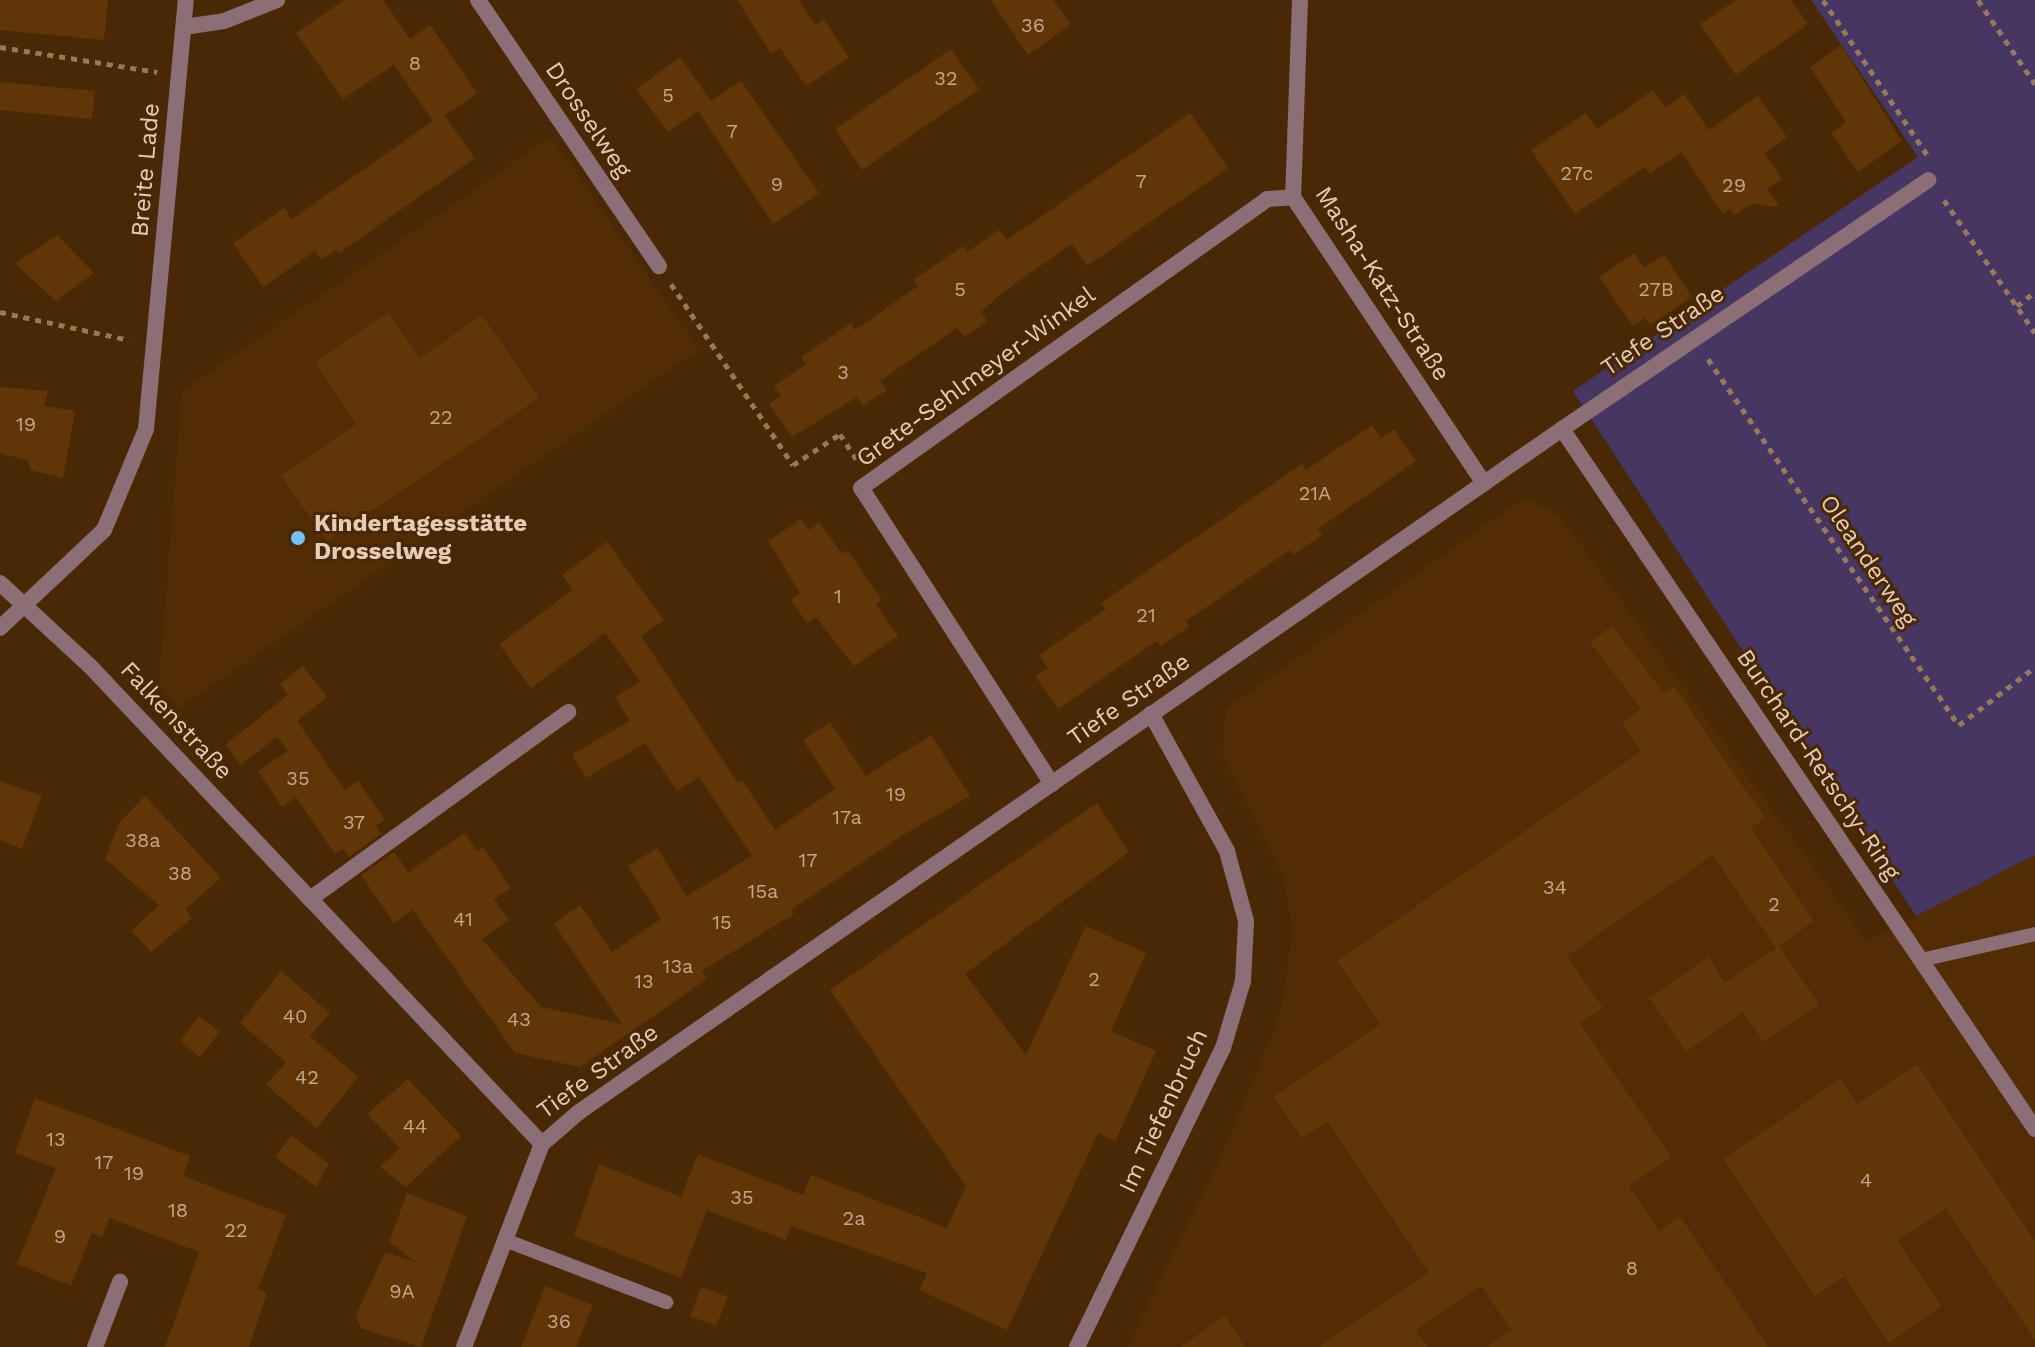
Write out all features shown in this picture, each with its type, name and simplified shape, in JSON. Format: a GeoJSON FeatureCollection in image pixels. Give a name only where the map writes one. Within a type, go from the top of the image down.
{"type":"FeatureCollection","features":[{"type":"Feature","properties":{"kind":"street","name":"Breite Lade"},"geometry":{"type":"LineString","coordinates":[[0,628],[104,530],[146,429],[186,0]]}},
{"type":"Feature","properties":{"kind":"street"},"geometry":{"type":"LineString","coordinates":[[184,27],[224,21],[277,0]]}},
{"type":"Feature","properties":{"kind":"street","name":"Drosselweg"},"geometry":{"type":"LineString","coordinates":[[478,0],[659,266]]}},
{"type":"Feature","properties":{"kind":"street","name":"Masha-Katz-Straße"},"geometry":{"type":"LineString","coordinates":[[1300,0],[1293,197],[1484,483]]}},
{"type":"Feature","properties":{"kind":"street","name":"Tiefe Straße"},"geometry":{"type":"LineString","coordinates":[[464,1347],[542,1144],[1151,714],[1929,180]]}},
{"type":"Feature","properties":{"kind":"street","name":"Grete-Sehlmeyer-Winkel"},"geometry":{"type":"LineString","coordinates":[[1052,784],[861,488],[1267,199],[1293,197]]}},
{"type":"Feature","properties":{"kind":"street","name":"Burchard-Retschy-Ring"},"geometry":{"type":"LineString","coordinates":[[1562,429],[2035,1129]]}},
{"type":"Feature","properties":{"kind":"street","name":"Falkenstraße"},"geometry":{"type":"LineString","coordinates":[[0,583],[89,665],[542,1144]]}},
{"type":"Feature","properties":{"kind":"street"},"geometry":{"type":"LineString","coordinates":[[310,899],[568,712]]}},
{"type":"Feature","properties":{"kind":"street","name":"Im Tiefenbruch"},"geometry":{"type":"LineString","coordinates":[[1077,1347],[1223,1048],[1243,981],[1246,921],[1227,851],[1151,714]]}},
{"type":"Feature","properties":{"kind":"street"},"geometry":{"type":"LineString","coordinates":[[95,1347],[120,1282]]}},
{"type":"Feature","properties":{"kind":"lane"},"geometry":{"type":"LineString","coordinates":[[1921,960],[2035,934]]}},
{"type":"Feature","properties":{"kind":"lane"},"geometry":{"type":"LineString","coordinates":[[505,1240],[666,1302]]}},
{"type":"Feature","properties":{"kind":"path"},"geometry":{"type":"LineString","coordinates":[[1823,0],[1928,157],[1929,180],[2035,333]]}},
{"type":"Feature","properties":{"kind":"path"},"geometry":{"type":"LineString","coordinates":[[1978,0],[2035,84]]}},
{"type":"Feature","properties":{"kind":"path"},"geometry":{"type":"LineString","coordinates":[[0,47],[179,75]]}},
{"type":"Feature","properties":{"kind":"path"},"geometry":{"type":"LineString","coordinates":[[659,266],[793,465],[840,434],[871,482]]}},
{"type":"Feature","properties":{"kind":"path"},"geometry":{"type":"LineString","coordinates":[[2017,306],[2035,292]]}},
{"type":"Feature","properties":{"kind":"path"},"geometry":{"type":"LineString","coordinates":[[0,312],[154,345]]}},
{"type":"Feature","properties":{"kind":"path","name":"Oleanderweg"},"geometry":{"type":"LineString","coordinates":[[1694,339],[1959,725],[2035,667]]}},
{"type":"Feature","properties":{"kind":"shaded area"},"geometry":{"type":"Polygon","coordinates":[[[1811,0],[2035,0],[2035,855],[1916,916],[1573,391],[1918,157],[1811,0]]]}},
{"type":"Feature","properties":{"kind":"shaded area","name":"Kindertagesstätte Drosselweg"},"geometry":{"type":"Polygon","coordinates":[[[551,137],[699,349],[179,708],[159,684],[182,391],[551,137]]]}},
{"type":"Feature","properties":{"kind":"shaded area"},"geometry":{"type":"Polygon","coordinates":[[[1524,498],[1560,516],[1867,941],[2035,855],[2035,1347],[1127,1347],[1222,1155],[1280,1016],[1293,930],[1283,876],[1222,754],[1226,709],[1524,498]]]}},
{"type":"Feature","properties":{"kind":"building"},"geometry":{"type":"Polygon","coordinates":[[[0,0],[108,0],[104,40],[0,30],[0,0]]]}},
{"type":"Feature","properties":{"kind":"building"},"geometry":{"type":"Polygon","coordinates":[[[344,0],[383,0],[410,39],[430,25],[477,93],[445,116],[475,158],[339,253],[336,250],[321,260],[315,251],[263,287],[233,243],[284,208],[292,219],[433,121],[394,65],[343,99],[296,33],[344,0]]]}},
{"type":"Feature","properties":{"kind":"building"},"geometry":{"type":"Polygon","coordinates":[[[737,0],[799,0],[815,25],[824,19],[849,58],[806,86],[780,48],[771,53],[737,0]]]}},
{"type":"Feature","properties":{"kind":"building"},"geometry":{"type":"Polygon","coordinates":[[[991,0],[1053,0],[1071,24],[1028,55],[991,0]]]}},
{"type":"Feature","properties":{"kind":"building"},"geometry":{"type":"Polygon","coordinates":[[[1736,0],[1791,0],[1808,24],[1736,75],[1700,24],[1736,0]]]}},
{"type":"Feature","properties":{"kind":"building"},"geometry":{"type":"Polygon","coordinates":[[[1841,45],[1902,141],[1858,172],[1831,133],[1846,122],[1810,67],[1841,45]]]}},
{"type":"Feature","properties":{"kind":"building"},"geometry":{"type":"Polygon","coordinates":[[[951,49],[979,89],[862,170],[835,129],[951,49]]]}},
{"type":"Feature","properties":{"kind":"building"},"geometry":{"type":"Polygon","coordinates":[[[680,57],[711,101],[741,81],[819,193],[773,224],[698,111],[668,132],[636,89],[680,57]]]}},
{"type":"Feature","properties":{"kind":"building"},"geometry":{"type":"Polygon","coordinates":[[[0,82],[95,91],[92,119],[0,110],[0,82]]]}},
{"type":"Feature","properties":{"kind":"building"},"geometry":{"type":"Polygon","coordinates":[[[1653,90],[1665,108],[1684,94],[1709,130],[1758,96],[1787,137],[1764,153],[1782,179],[1767,189],[1780,207],[1751,204],[1734,215],[1729,209],[1723,214],[1681,152],[1650,174],[1645,167],[1575,214],[1531,150],[1586,113],[1597,129],[1653,90]]]}},
{"type":"Feature","properties":{"kind":"building"},"geometry":{"type":"Polygon","coordinates":[[[1190,113],[1228,168],[1087,266],[1072,244],[1003,292],[981,312],[987,321],[964,337],[957,328],[880,381],[887,390],[863,406],[857,397],[792,437],[769,404],[781,396],[774,386],[806,364],[801,357],[851,323],[855,330],[918,286],[913,280],[963,246],[967,252],[999,230],[1007,240],[1190,113]]]}},
{"type":"Feature","properties":{"kind":"building"},"geometry":{"type":"Polygon","coordinates":[[[57,235],[94,273],[56,301],[15,264],[57,235]]]}},
{"type":"Feature","properties":{"kind":"building"},"geometry":{"type":"Polygon","coordinates":[[[1634,253],[1644,268],[1664,255],[1692,297],[1650,325],[1645,318],[1633,326],[1599,277],[1634,253]]]}},
{"type":"Feature","properties":{"kind":"building"},"geometry":{"type":"Polygon","coordinates":[[[388,312],[420,358],[482,315],[539,398],[327,541],[281,476],[356,424],[315,362],[388,312]]]}},
{"type":"Feature","properties":{"kind":"building"},"geometry":{"type":"Polygon","coordinates":[[[0,387],[48,391],[44,406],[75,411],[63,478],[30,470],[29,461],[0,453],[0,387]]]}},
{"type":"Feature","properties":{"kind":"building"},"geometry":{"type":"Polygon","coordinates":[[[1372,425],[1381,438],[1394,429],[1416,461],[1318,529],[1322,535],[1293,555],[1290,550],[1186,621],[1189,627],[1160,646],[1157,641],[1058,709],[1035,676],[1048,668],[1039,655],[1106,609],[1101,603],[1302,464],[1306,470],[1372,425]]]}},
{"type":"Feature","properties":{"kind":"building"},"geometry":{"type":"Polygon","coordinates":[[[801,519],[809,530],[819,522],[842,554],[848,550],[882,600],[876,604],[898,636],[854,666],[816,617],[807,623],[791,600],[800,593],[768,541],[801,519]]]}},
{"type":"Feature","properties":{"kind":"building"},"geometry":{"type":"Polygon","coordinates":[[[607,542],[664,620],[641,636],[738,783],[742,780],[775,830],[835,789],[803,740],[830,722],[866,776],[931,735],[970,796],[905,834],[791,910],[794,914],[702,971],[707,979],[580,1067],[515,1053],[413,910],[394,923],[361,875],[394,852],[408,872],[465,833],[477,851],[483,847],[511,888],[494,899],[509,920],[482,939],[541,1007],[622,1024],[554,924],[580,905],[612,952],[661,919],[628,866],[657,848],[687,896],[752,856],[699,777],[677,791],[645,743],[586,778],[572,754],[630,721],[615,697],[640,681],[605,633],[531,688],[499,644],[573,590],[562,575],[607,542]]]}},
{"type":"Feature","properties":{"kind":"building"},"geometry":{"type":"Polygon","coordinates":[[[1612,626],[1664,693],[1674,687],[1765,818],[1751,828],[1814,921],[1776,948],[1713,855],[1567,956],[1603,1008],[1580,1023],[1671,1157],[1629,1186],[1659,1231],[1680,1216],[1768,1347],[1486,1347],[1511,1330],[1481,1286],[1416,1330],[1428,1347],[1318,1347],[1429,1272],[1327,1121],[1302,1138],[1274,1097],[1380,1024],[1337,961],[1641,751],[1622,723],[1641,709],[1590,642],[1612,626]]]}},
{"type":"Feature","properties":{"kind":"building"},"geometry":{"type":"Polygon","coordinates":[[[303,666],[327,697],[297,721],[345,790],[358,781],[385,820],[376,826],[381,834],[349,857],[343,849],[335,854],[296,797],[282,807],[258,771],[288,751],[277,737],[241,765],[225,745],[288,695],[280,684],[303,666]]]}},
{"type":"Feature","properties":{"kind":"building"},"geometry":{"type":"Polygon","coordinates":[[[0,781],[42,796],[22,849],[0,840],[0,781]]]}},
{"type":"Feature","properties":{"kind":"building"},"geometry":{"type":"Polygon","coordinates":[[[145,796],[221,878],[185,909],[192,918],[151,952],[131,931],[159,905],[105,859],[119,823],[145,796]]]}},
{"type":"Feature","properties":{"kind":"building"},"geometry":{"type":"Polygon","coordinates":[[[1097,803],[1129,852],[965,974],[1026,1055],[1086,926],[1146,953],[1111,1031],[1156,1051],[1115,1142],[1098,1133],[1007,1330],[919,1290],[927,1273],[791,1226],[786,1240],[707,1210],[681,1278],[574,1236],[599,1164],[681,1197],[698,1154],[803,1195],[811,1175],[947,1228],[966,1186],[830,990],[1097,803]]]}},
{"type":"Feature","properties":{"kind":"building"},"geometry":{"type":"Polygon","coordinates":[[[1779,946],[1819,1004],[1764,1042],[1743,1012],[1686,1052],[1649,998],[1708,957],[1725,983],[1779,946]]]}},
{"type":"Feature","properties":{"kind":"building"},"geometry":{"type":"Polygon","coordinates":[[[281,971],[330,1013],[310,1036],[358,1077],[317,1128],[266,1085],[286,1062],[240,1023],[281,971]]]}},
{"type":"Feature","properties":{"kind":"building"},"geometry":{"type":"Polygon","coordinates":[[[199,1016],[220,1032],[200,1057],[180,1041],[199,1016]]]}},
{"type":"Feature","properties":{"kind":"building"},"geometry":{"type":"Polygon","coordinates":[[[1917,1064],[2035,1241],[2035,1340],[1946,1209],[1897,1241],[1942,1306],[1889,1343],[1844,1277],[1815,1296],[1723,1159],[1840,1079],[1857,1104],[1917,1064]]]}},
{"type":"Feature","properties":{"kind":"building"},"geometry":{"type":"Polygon","coordinates":[[[408,1079],[461,1136],[406,1187],[380,1167],[400,1148],[367,1114],[408,1079]]]}},
{"type":"Feature","properties":{"kind":"building"},"geometry":{"type":"Polygon","coordinates":[[[35,1098],[190,1156],[183,1176],[286,1215],[258,1290],[267,1293],[249,1347],[165,1347],[199,1252],[109,1218],[102,1237],[92,1233],[71,1286],[17,1264],[56,1168],[15,1153],[35,1098]]]}},
{"type":"Feature","properties":{"kind":"building"},"geometry":{"type":"Polygon","coordinates":[[[292,1135],[329,1164],[316,1187],[275,1157],[292,1135]]]}},
{"type":"Feature","properties":{"kind":"building"},"geometry":{"type":"Polygon","coordinates":[[[407,1193],[467,1216],[421,1347],[361,1328],[356,1316],[385,1252],[417,1263],[389,1242],[407,1193]]]}},
{"type":"Feature","properties":{"kind":"building"},"geometry":{"type":"Polygon","coordinates":[[[545,1286],[593,1305],[576,1347],[521,1347],[545,1286]]]}},
{"type":"Feature","properties":{"kind":"building"},"geometry":{"type":"Polygon","coordinates":[[[701,1287],[728,1297],[716,1326],[690,1316],[701,1287]]]}},
{"type":"Feature","properties":{"kind":"building"},"geometry":{"type":"Polygon","coordinates":[[[1225,1316],[1245,1347],[1180,1347],[1225,1316]]]}},
{"type":"Feature","properties":{"kind":"place","name":"Kindertagesstätte Drosselweg"},"geometry":{"type":"Point","coordinates":[298,538]}}]}
